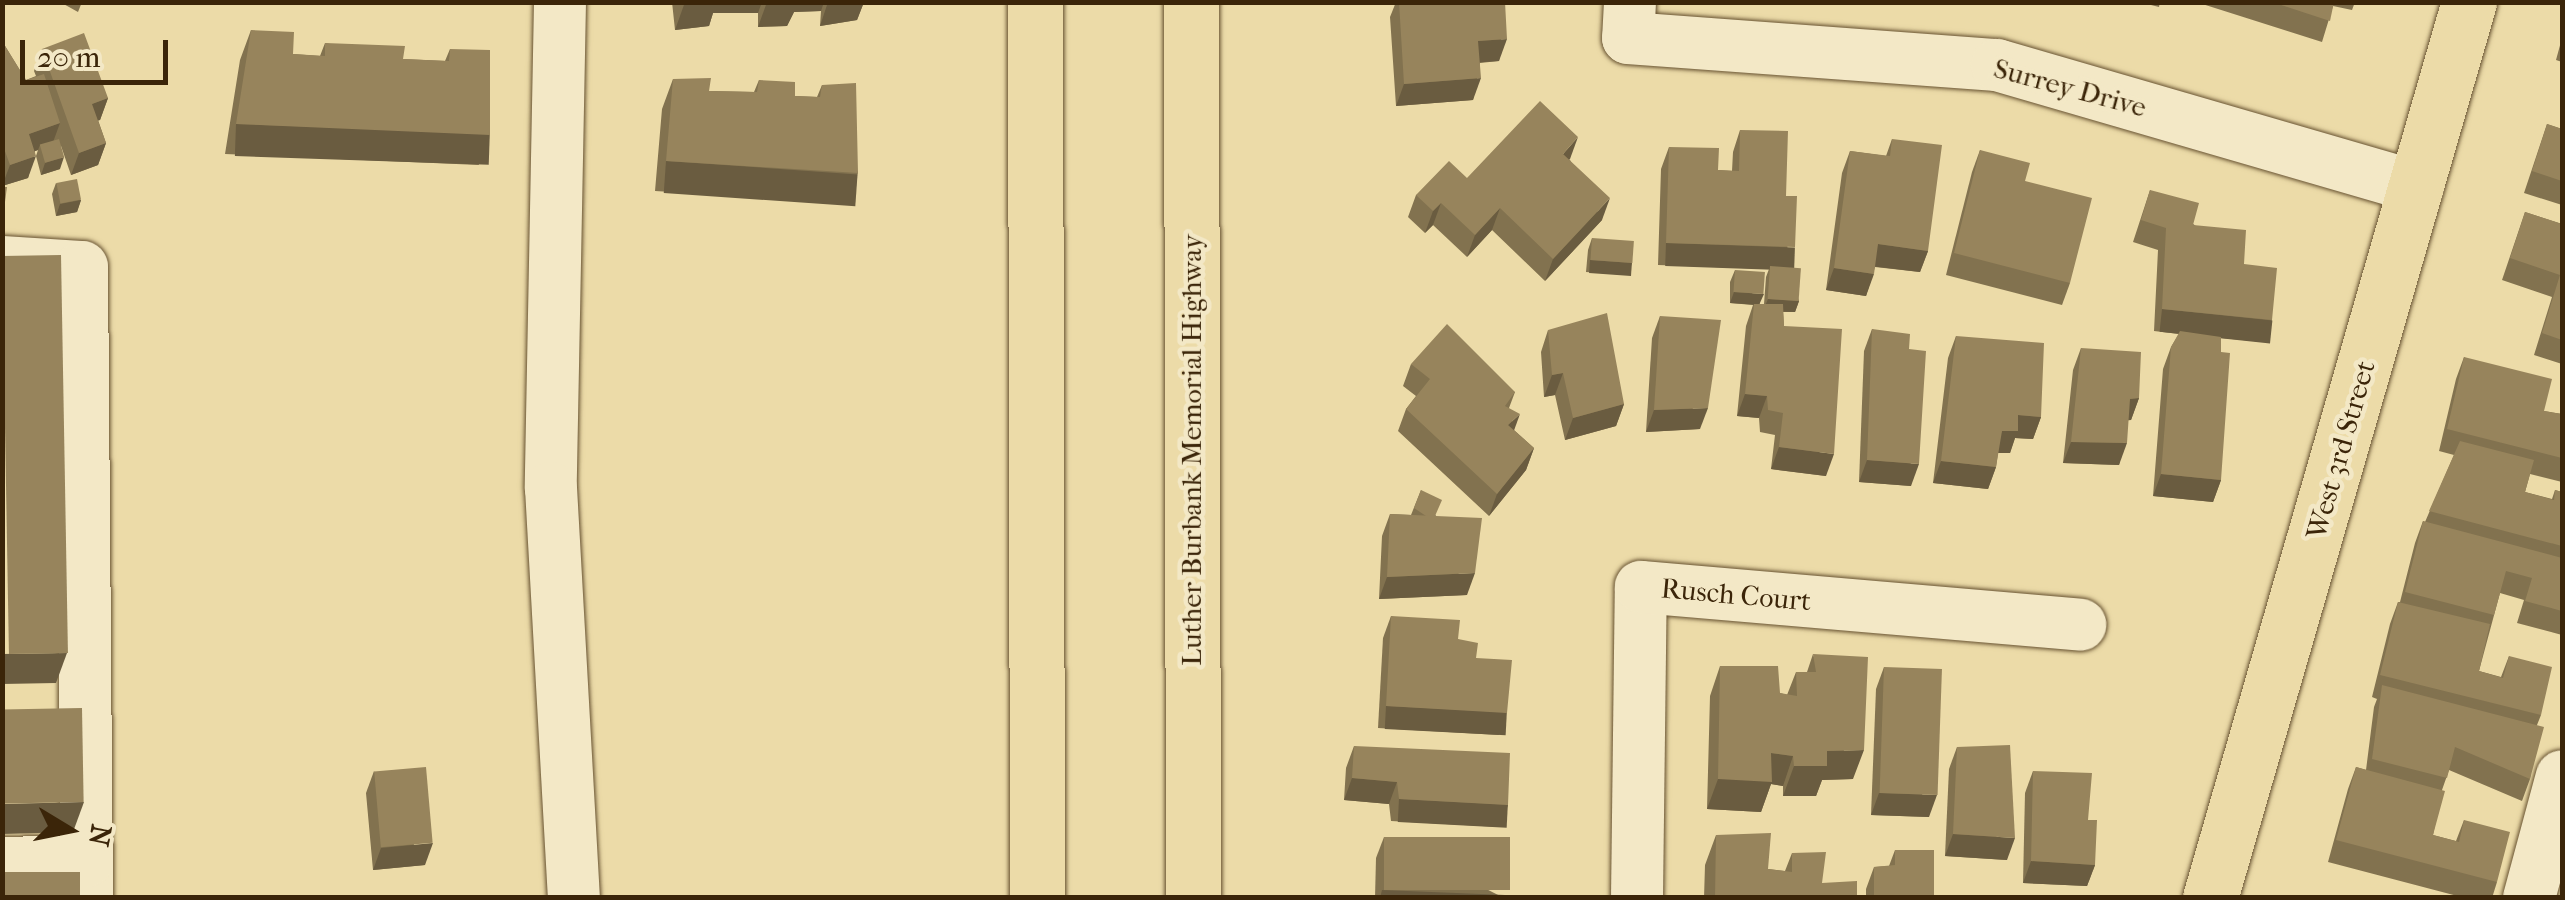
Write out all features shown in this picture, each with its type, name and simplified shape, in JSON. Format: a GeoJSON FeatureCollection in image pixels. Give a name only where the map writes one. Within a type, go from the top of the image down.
{"type":"FeatureCollection","features":[{"type":"Feature","properties":{"kind":"main road"},"geometry":{"type":"LineString","coordinates":[[1035,2],[1036,898]]}},
{"type":"Feature","properties":{"kind":"main road","name":"Luther Burbank Memorial Highway"},"geometry":{"type":"LineString","coordinates":[[1191,2],[1193,898]]}},
{"type":"Feature","properties":{"kind":"main road","name":"West 3rd Street"},"geometry":{"type":"LineString","coordinates":[[2210,898],[2418,187],[2468,2]]}},
{"type":"Feature","properties":{"kind":"street","name":"Surrey Drive"},"geometry":{"type":"LineString","coordinates":[[1630,2],[1628,38],[1997,66],[2418,187]]}},
{"type":"Feature","properties":{"kind":"street"},"geometry":{"type":"LineString","coordinates":[[561,7],[551,488],[574,898]]}},
{"type":"Feature","properties":{"kind":"street"},"geometry":{"type":"LineString","coordinates":[[2,262],[82,267],[61,710],[87,879],[2,863]]}},
{"type":"Feature","properties":{"kind":"street","name":"Rusch Court"},"geometry":{"type":"LineString","coordinates":[[1637,898],[1641,587],[2080,625]]}},
{"type":"Feature","properties":{"kind":"street"},"geometry":{"type":"LineString","coordinates":[[2529,898],[2562,776]]}},
{"type":"Feature","properties":{"kind":"building"},"geometry":{"type":"Polygon","coordinates":[[[1399,2],[1505,2],[1507,39],[1478,41],[1481,78],[1404,84],[1399,2]]]}},
{"type":"Feature","properties":{"kind":"building"},"geometry":{"type":"Polygon","coordinates":[[[2272,2],[2334,2],[2330,21],[2272,2]]]}},
{"type":"Feature","properties":{"kind":"building"},"geometry":{"type":"Polygon","coordinates":[[[251,30],[294,32],[293,54],[325,56],[325,43],[405,46],[403,59],[449,61],[450,49],[490,50],[490,135],[236,124],[251,30]]]}},
{"type":"Feature","properties":{"kind":"building"},"geometry":{"type":"Polygon","coordinates":[[[84,33],[108,98],[92,104],[106,143],[79,153],[42,49],[84,33]]]}},
{"type":"Feature","properties":{"kind":"building"},"geometry":{"type":"Polygon","coordinates":[[[2,41],[26,80],[44,74],[60,123],[29,134],[36,156],[10,165],[2,143],[2,41]]]}},
{"type":"Feature","properties":{"kind":"building"},"geometry":{"type":"Polygon","coordinates":[[[711,78],[709,91],[757,92],[759,80],[795,82],[795,96],[820,97],[822,85],[856,83],[858,173],[666,161],[673,79],[711,78]]]}},
{"type":"Feature","properties":{"kind":"building"},"geometry":{"type":"Polygon","coordinates":[[[1540,101],[1578,137],[1563,154],[1610,198],[1553,259],[1500,208],[1475,235],[1441,203],[1433,211],[1416,195],[1449,161],[1467,178],[1540,101]]]}},
{"type":"Feature","properties":{"kind":"building"},"geometry":{"type":"Polygon","coordinates":[[[2547,124],[2562,129],[2562,181],[2532,171],[2547,124]]]}},
{"type":"Feature","properties":{"kind":"building"},"geometry":{"type":"Polygon","coordinates":[[[1740,130],[1788,131],[1786,196],[1797,196],[1795,247],[1666,243],[1669,147],[1719,148],[1718,170],[1739,171],[1740,130]]]}},
{"type":"Feature","properties":{"kind":"building"},"geometry":{"type":"Polygon","coordinates":[[[59,139],[64,157],[45,163],[40,145],[59,139]]]}},
{"type":"Feature","properties":{"kind":"building"},"geometry":{"type":"Polygon","coordinates":[[[1892,139],[1942,145],[1928,251],[1878,244],[1874,274],[1834,268],[1850,151],[1890,156],[1892,139]]]}},
{"type":"Feature","properties":{"kind":"building"},"geometry":{"type":"Polygon","coordinates":[[[1980,150],[2030,163],[2025,181],[2092,198],[2070,283],[1954,253],[1980,150]]]}},
{"type":"Feature","properties":{"kind":"building"},"geometry":{"type":"Polygon","coordinates":[[[77,179],[81,200],[60,204],[56,183],[77,179]]]}},
{"type":"Feature","properties":{"kind":"building"},"geometry":{"type":"Polygon","coordinates":[[[2150,190],[2199,203],[2193,225],[2246,230],[2244,264],[2277,268],[2272,320],[2162,309],[2166,228],[2141,220],[2150,190]]]}},
{"type":"Feature","properties":{"kind":"building"},"geometry":{"type":"Polygon","coordinates":[[[2525,212],[2562,224],[2562,340],[2542,333],[2560,275],[2510,258],[2525,212]]]}},
{"type":"Feature","properties":{"kind":"building"},"geometry":{"type":"Polygon","coordinates":[[[1592,238],[1634,241],[1632,263],[1590,260],[1592,238]]]}},
{"type":"Feature","properties":{"kind":"building"},"geometry":{"type":"Polygon","coordinates":[[[61,255],[68,653],[9,654],[2,256],[61,255]]]}},
{"type":"Feature","properties":{"kind":"building"},"geometry":{"type":"Polygon","coordinates":[[[1770,266],[1801,268],[1799,301],[1768,299],[1770,266]]]}},
{"type":"Feature","properties":{"kind":"building"},"geometry":{"type":"Polygon","coordinates":[[[1735,270],[1765,272],[1763,294],[1733,292],[1735,270]]]}},
{"type":"Feature","properties":{"kind":"building"},"geometry":{"type":"Polygon","coordinates":[[[1754,304],[1783,304],[1784,326],[1842,329],[1834,454],[1779,447],[1783,413],[1768,410],[1767,396],[1745,394],[1754,304]]]}},
{"type":"Feature","properties":{"kind":"building"},"geometry":{"type":"Polygon","coordinates":[[[1607,313],[1624,404],[1573,418],[1563,373],[1552,375],[1548,330],[1607,313]]]}},
{"type":"Feature","properties":{"kind":"building"},"geometry":{"type":"Polygon","coordinates":[[[1660,316],[1721,320],[1708,408],[1654,410],[1660,316]]]}},
{"type":"Feature","properties":{"kind":"building"},"geometry":{"type":"Polygon","coordinates":[[[1447,324],[1515,392],[1505,406],[1520,414],[1508,425],[1534,448],[1497,494],[1406,409],[1430,379],[1411,364],[1447,324]]]}},
{"type":"Feature","properties":{"kind":"building"},"geometry":{"type":"Polygon","coordinates":[[[1872,329],[1910,334],[1909,349],[1926,351],[1919,464],[1867,460],[1872,329]]]}},
{"type":"Feature","properties":{"kind":"building"},"geometry":{"type":"Polygon","coordinates":[[[2180,331],[2221,337],[2221,352],[2230,353],[2221,480],[2161,474],[2171,347],[2180,331]]]}},
{"type":"Feature","properties":{"kind":"building"},"geometry":{"type":"Polygon","coordinates":[[[1956,336],[2044,343],[2041,417],[2018,415],[2018,431],[2002,431],[1996,467],[1941,461],[1956,336]]]}},
{"type":"Feature","properties":{"kind":"building"},"geometry":{"type":"Polygon","coordinates":[[[2081,348],[2141,352],[2139,398],[2130,399],[2127,443],[2071,442],[2081,348]]]}},
{"type":"Feature","properties":{"kind":"building"},"geometry":{"type":"Polygon","coordinates":[[[2464,357],[2552,379],[2544,411],[2562,414],[2562,458],[2447,429],[2464,357]]]}},
{"type":"Feature","properties":{"kind":"building"},"geometry":{"type":"Polygon","coordinates":[[[2460,441],[2534,460],[2525,492],[2554,500],[2555,490],[2562,492],[2562,546],[2429,511],[2460,441]]]}},
{"type":"Feature","properties":{"kind":"building"},"geometry":{"type":"Polygon","coordinates":[[[1421,490],[1442,500],[1435,516],[1426,516],[1414,508],[1421,490]]]}},
{"type":"Feature","properties":{"kind":"building"},"geometry":{"type":"Polygon","coordinates":[[[1390,514],[1482,518],[1475,573],[1387,577],[1390,514]]]}},
{"type":"Feature","properties":{"kind":"building"},"geometry":{"type":"Polygon","coordinates":[[[2423,521],[2562,558],[2562,611],[2525,601],[2532,578],[2506,571],[2494,615],[2405,592],[2423,521]]]}},
{"type":"Feature","properties":{"kind":"building"},"geometry":{"type":"Polygon","coordinates":[[[2398,602],[2490,624],[2479,671],[2503,678],[2509,656],[2552,667],[2541,715],[2380,675],[2398,602]]]}},
{"type":"Feature","properties":{"kind":"building"},"geometry":{"type":"Polygon","coordinates":[[[1391,616],[1460,620],[1458,639],[1478,643],[1476,658],[1512,660],[1507,713],[1386,706],[1391,616]]]}},
{"type":"Feature","properties":{"kind":"building"},"geometry":{"type":"Polygon","coordinates":[[[1813,654],[1868,657],[1864,750],[1827,751],[1827,766],[1794,766],[1793,756],[1771,753],[1772,782],[1718,779],[1720,666],[1778,666],[1780,693],[1797,696],[1796,672],[1816,672],[1813,654]]]}},
{"type":"Feature","properties":{"kind":"building"},"geometry":{"type":"Polygon","coordinates":[[[1884,667],[1942,669],[1938,795],[1880,793],[1884,667]]]}},
{"type":"Feature","properties":{"kind":"building"},"geometry":{"type":"Polygon","coordinates":[[[2382,685],[2544,727],[2530,779],[2455,747],[2447,778],[2372,759],[2382,685]]]}},
{"type":"Feature","properties":{"kind":"building"},"geometry":{"type":"Polygon","coordinates":[[[82,708],[84,802],[4,803],[2,709],[82,708]]]}},
{"type":"Feature","properties":{"kind":"building"},"geometry":{"type":"Polygon","coordinates":[[[2010,745],[2015,838],[1953,834],[1957,747],[2010,745]]]}},
{"type":"Feature","properties":{"kind":"building"},"geometry":{"type":"Polygon","coordinates":[[[1354,746],[1510,753],[1508,805],[1399,799],[1397,782],[1352,778],[1354,746]]]}},
{"type":"Feature","properties":{"kind":"building"},"geometry":{"type":"Polygon","coordinates":[[[426,767],[433,843],[381,847],[374,772],[426,767]]]}},
{"type":"Feature","properties":{"kind":"building"},"geometry":{"type":"Polygon","coordinates":[[[2356,767],[2445,791],[2433,835],[2459,842],[2464,820],[2510,832],[2497,882],[2336,840],[2356,767]]]}},
{"type":"Feature","properties":{"kind":"building"},"geometry":{"type":"Polygon","coordinates":[[[2033,771],[2092,773],[2088,820],[2097,820],[2095,865],[2031,861],[2033,771]]]}},
{"type":"Feature","properties":{"kind":"building"},"geometry":{"type":"Polygon","coordinates":[[[1771,833],[1768,869],[1792,872],[1792,853],[1826,852],[1822,883],[1857,881],[1857,898],[1715,898],[1716,835],[1771,833]]]}},
{"type":"Feature","properties":{"kind":"building"},"geometry":{"type":"Polygon","coordinates":[[[1384,837],[1510,837],[1510,890],[1384,890],[1384,837]]]}},
{"type":"Feature","properties":{"kind":"building"},"geometry":{"type":"Polygon","coordinates":[[[1895,850],[1934,850],[1934,898],[1874,898],[1874,867],[1895,865],[1895,850]]]}},
{"type":"Feature","properties":{"kind":"building"},"geometry":{"type":"Polygon","coordinates":[[[2,872],[80,872],[80,898],[2,898],[2,872]]]}}]}
